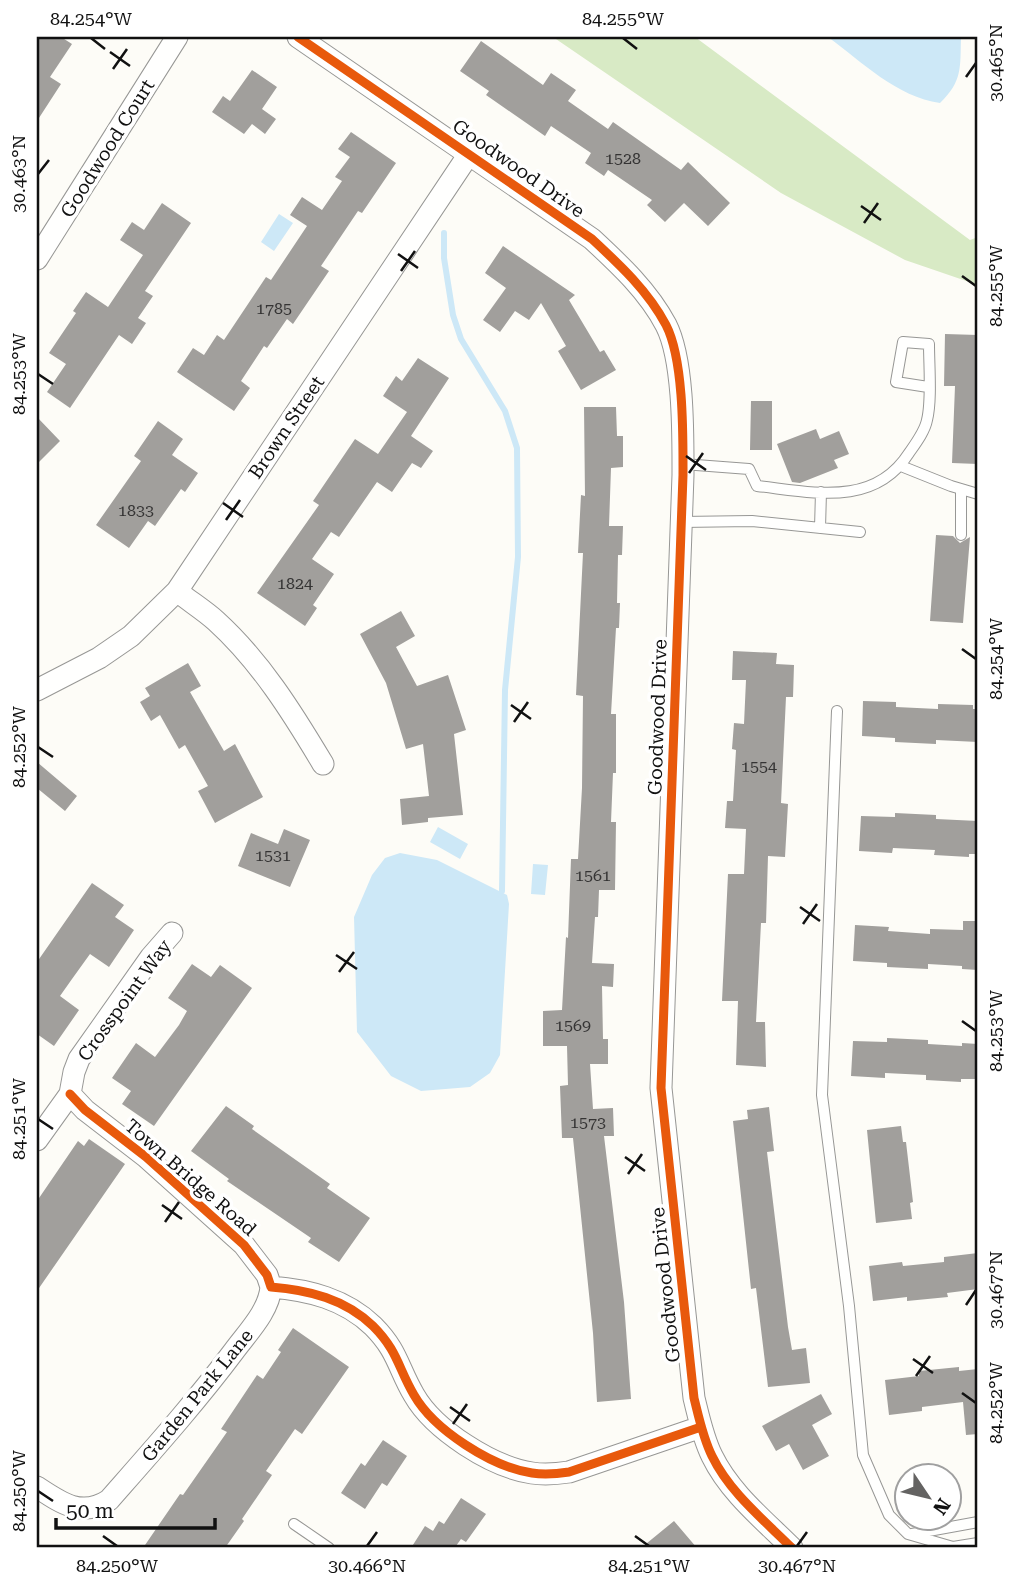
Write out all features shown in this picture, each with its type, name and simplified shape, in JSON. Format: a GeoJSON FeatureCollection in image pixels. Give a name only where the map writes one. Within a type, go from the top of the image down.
{"type":"FeatureCollection","features":[{"type":"Feature","properties":{"kind":"street","name":"Goodwood Court"},"geometry":{"type":"LineString","coordinates":[[37,259],[177,37]]}},
{"type":"Feature","properties":{"kind":"street","name":"Goodwood Drive"},"geometry":{"type":"LineString","coordinates":[[298,37],[592,239],[627,272],[667,327],[676,364],[683,424],[683,464],[662,1088],[694,1398],[701,1427],[712,1457],[729,1482],[761,1519],[792,1548]]}},
{"type":"Feature","properties":{"kind":"street","name":"Brown Street"},"geometry":{"type":"LineString","coordinates":[[37,690],[99,657],[131,636],[177,591],[469,154]]}},
{"type":"Feature","properties":{"kind":"street"},"geometry":{"type":"LineString","coordinates":[[177,591],[214,619],[261,671],[288,704],[323,764]]}},
{"type":"Feature","properties":{"kind":"street","name":"Crosspoint Way"},"geometry":{"type":"LineString","coordinates":[[37,1140],[70,1094],[79,1059],[151,957],[172,933]]}},
{"type":"Feature","properties":{"kind":"street","name":"Town Bridge Road"},"geometry":{"type":"LineString","coordinates":[[70,1094],[85,1110],[146,1157],[244,1245],[267,1275],[271,1287]]}},
{"type":"Feature","properties":{"kind":"street"},"geometry":{"type":"LineString","coordinates":[[271,1287],[323,1295],[345,1305],[372,1325],[391,1346],[413,1394],[427,1413],[460,1440],[492,1460],[529,1472],[550,1475],[569,1472],[701,1427]]}},
{"type":"Feature","properties":{"kind":"street","name":"Garden Park Lane"},"geometry":{"type":"LineString","coordinates":[[37,1487],[71,1507],[97,1508],[108,1500],[217,1374],[254,1325],[270,1297],[271,1287]]}},
{"type":"Feature","properties":{"kind":"lane"},"geometry":{"type":"LineString","coordinates":[[683,464],[749,469],[757,486],[848,493],[871,487],[890,477],[901,466],[927,420],[928,387],[929,344],[903,342],[896,382],[928,387]]}},
{"type":"Feature","properties":{"kind":"lane"},"geometry":{"type":"LineString","coordinates":[[901,466],[978,494]]}},
{"type":"Feature","properties":{"kind":"lane"},"geometry":{"type":"LineString","coordinates":[[961,489],[961,535]]}},
{"type":"Feature","properties":{"kind":"lane"},"geometry":{"type":"LineString","coordinates":[[820,528],[821,492]]}},
{"type":"Feature","properties":{"kind":"lane"},"geometry":{"type":"LineString","coordinates":[[681,522],[752,521],[860,532]]}},
{"type":"Feature","properties":{"kind":"lane"},"geometry":{"type":"LineString","coordinates":[[838,711],[822,1096],[849,1306],[863,1455],[889,1515],[908,1534],[953,1547],[978,1543]]}},
{"type":"Feature","properties":{"kind":"lane"},"geometry":{"type":"LineString","coordinates":[[908,1534],[978,1522]]}},
{"type":"Feature","properties":{"kind":"lane"},"geometry":{"type":"LineString","coordinates":[[294,1524],[329,1548]]}},
{"type":"Feature","properties":{"kind":"green space"},"geometry":{"type":"Polygon","coordinates":[[[553,37],[695,37],[970,240],[978,237],[978,285],[905,260],[781,193],[553,37]]]}},
{"type":"Feature","properties":{"kind":"water"},"geometry":{"type":"Polygon","coordinates":[[[828,37],[961,37],[959,73],[953,88],[940,103],[924,99],[909,94],[881,77],[828,37]]]}},
{"type":"Feature","properties":{"kind":"water"},"geometry":{"type":"Polygon","coordinates":[[[279,214],[293,223],[274,251],[261,242],[279,214]]]}},
{"type":"Feature","properties":{"kind":"water"},"geometry":{"type":"Polygon","coordinates":[[[438,827],[468,844],[460,859],[430,842],[438,827]]]}},
{"type":"Feature","properties":{"kind":"water"},"geometry":{"type":"Polygon","coordinates":[[[400,853],[437,860],[507,895],[509,904],[500,1055],[490,1073],[470,1087],[421,1091],[391,1076],[357,1032],[354,917],[372,875],[385,858],[400,853]]]}},
{"type":"Feature","properties":{"kind":"water"},"geometry":{"type":"Polygon","coordinates":[[[533,864],[548,865],[545,895],[531,894],[533,864]]]}},
{"type":"Feature","properties":{"kind":"building"},"geometry":{"type":"Polygon","coordinates":[[[37,37],[61,37],[72,44],[50,77],[61,84],[37,121],[37,37]]]}},
{"type":"Feature","properties":{"kind":"building"},"geometry":{"type":"Polygon","coordinates":[[[481,41],[543,85],[551,73],[576,90],[568,101],[608,129],[613,122],[681,170],[688,162],[730,203],[708,226],[684,203],[665,222],[647,205],[652,200],[608,170],[604,176],[585,163],[591,153],[551,126],[545,136],[486,95],[489,91],[460,71],[481,41]]]}},
{"type":"Feature","properties":{"kind":"building"},"geometry":{"type":"Polygon","coordinates":[[[252,70],[277,87],[262,109],[276,119],[265,134],[252,124],[244,134],[212,112],[223,96],[230,101],[252,70]]]}},
{"type":"Feature","properties":{"kind":"building"},"geometry":{"type":"Polygon","coordinates":[[[351,132],[396,163],[362,213],[358,211],[321,266],[329,271],[293,324],[287,319],[267,348],[264,346],[241,381],[250,388],[234,411],[177,372],[193,348],[204,355],[217,335],[224,340],[266,277],[271,280],[307,226],[290,215],[302,197],[322,210],[342,181],[335,177],[350,157],[338,149],[351,132]]]}},
{"type":"Feature","properties":{"kind":"building"},"geometry":{"type":"Polygon","coordinates":[[[162,203],[191,223],[145,291],[153,296],[138,318],[146,323],[132,344],[119,335],[70,408],[47,392],[66,364],[49,353],[76,313],[73,311],[86,292],[108,307],[143,255],[120,240],[132,222],[144,230],[162,203]]]}},
{"type":"Feature","properties":{"kind":"building"},"geometry":{"type":"Polygon","coordinates":[[[503,246],[575,295],[569,300],[600,352],[604,350],[616,370],[581,390],[558,351],[566,346],[541,303],[529,320],[515,311],[500,332],[483,320],[506,288],[485,273],[503,246]]]}},
{"type":"Feature","properties":{"kind":"building"},"geometry":{"type":"Polygon","coordinates":[[[945,334],[978,335],[978,464],[952,463],[955,386],[944,386],[945,334]]]}},
{"type":"Feature","properties":{"kind":"building"},"geometry":{"type":"Polygon","coordinates":[[[418,358],[449,378],[411,436],[433,451],[421,468],[412,463],[392,492],[377,482],[339,537],[331,532],[312,559],[334,574],[313,605],[317,608],[305,626],[257,593],[319,505],[313,501],[355,439],[378,454],[407,412],[383,396],[396,376],[402,381],[418,358]]]}},
{"type":"Feature","properties":{"kind":"building"},"geometry":{"type":"Polygon","coordinates":[[[751,401],[772,401],[772,450],[750,450],[751,401]]]}},
{"type":"Feature","properties":{"kind":"building"},"geometry":{"type":"Polygon","coordinates":[[[584,407],[616,407],[617,436],[623,436],[623,467],[611,468],[609,526],[623,526],[622,555],[618,555],[619,628],[616,628],[611,714],[616,714],[616,773],[613,773],[611,822],[616,822],[615,890],[599,890],[592,963],[614,964],[613,987],[602,986],[603,1039],[608,1039],[608,1064],[590,1064],[593,1109],[613,1108],[614,1136],[604,1136],[624,1302],[631,1399],[597,1402],[593,1333],[573,1138],[562,1138],[560,1086],[568,1085],[567,1046],[543,1046],[543,1011],[562,1010],[571,859],[578,859],[583,696],[576,695],[583,553],[578,553],[581,495],[585,496],[584,407]]]}},
{"type":"Feature","properties":{"kind":"building"},"geometry":{"type":"Polygon","coordinates":[[[37,417],[60,441],[37,464],[37,417]]]}},
{"type":"Feature","properties":{"kind":"building"},"geometry":{"type":"Polygon","coordinates":[[[158,421],[183,439],[172,455],[198,473],[185,492],[181,489],[155,526],[148,521],[129,548],[96,525],[141,461],[134,456],[158,421]]]}},
{"type":"Feature","properties":{"kind":"building"},"geometry":{"type":"Polygon","coordinates":[[[816,429],[820,439],[839,431],[849,454],[834,460],[838,468],[800,483],[792,482],[777,444],[816,429]]]}},
{"type":"Feature","properties":{"kind":"building"},"geometry":{"type":"Polygon","coordinates":[[[936,535],[953,536],[960,543],[970,537],[963,623],[930,621],[936,535]]]}},
{"type":"Feature","properties":{"kind":"building"},"geometry":{"type":"Polygon","coordinates":[[[401,611],[415,636],[396,647],[417,686],[448,675],[466,730],[454,734],[463,815],[428,818],[428,822],[402,825],[400,799],[429,796],[423,744],[406,749],[386,683],[360,634],[401,611]]]}},
{"type":"Feature","properties":{"kind":"building"},"geometry":{"type":"Polygon","coordinates":[[[733,651],[777,653],[776,664],[794,665],[793,697],[786,697],[781,803],[788,804],[785,857],[768,856],[766,923],[761,923],[756,1022],[765,1022],[766,1067],[736,1065],[738,1001],[722,1001],[728,874],[744,874],[746,829],[725,828],[727,801],[733,801],[736,750],[732,749],[734,723],[744,724],[746,680],[732,680],[733,651]]]}},
{"type":"Feature","properties":{"kind":"building"},"geometry":{"type":"Polygon","coordinates":[[[188,663],[201,686],[190,692],[224,751],[235,744],[263,797],[215,823],[198,791],[208,786],[185,745],[179,749],[160,715],[151,721],[140,702],[150,696],[145,688],[188,663]]]}},
{"type":"Feature","properties":{"kind":"building"},"geometry":{"type":"Polygon","coordinates":[[[863,701],[896,702],[896,707],[938,709],[938,704],[973,705],[973,709],[978,709],[978,742],[895,742],[895,738],[862,736],[863,701]]]}},
{"type":"Feature","properties":{"kind":"building"},"geometry":{"type":"Polygon","coordinates":[[[37,762],[77,796],[65,811],[37,788],[37,762]]]}},
{"type":"Feature","properties":{"kind":"building"},"geometry":{"type":"Polygon","coordinates":[[[895,813],[978,821],[978,854],[969,854],[969,857],[934,855],[935,850],[893,848],[892,853],[859,851],[861,816],[895,817],[895,813]]]}},
{"type":"Feature","properties":{"kind":"building"},"geometry":{"type":"Polygon","coordinates":[[[284,829],[310,840],[290,887],[238,866],[251,833],[278,844],[284,829]]]}},
{"type":"Feature","properties":{"kind":"building"},"geometry":{"type":"Polygon","coordinates":[[[92,883],[124,905],[115,917],[134,930],[109,967],[90,954],[60,996],[79,1010],[54,1046],[37,1034],[37,962],[92,883]]]}},
{"type":"Feature","properties":{"kind":"building"},"geometry":{"type":"Polygon","coordinates":[[[963,921],[978,921],[978,970],[928,964],[928,969],[887,967],[887,963],[853,961],[855,925],[930,934],[930,929],[963,930],[963,921]]]}},
{"type":"Feature","properties":{"kind":"building"},"geometry":{"type":"Polygon","coordinates":[[[192,964],[211,977],[220,965],[252,988],[154,1126],[122,1104],[131,1091],[112,1078],[136,1043],[155,1057],[179,1025],[187,1011],[168,998],[192,964]]]}},
{"type":"Feature","properties":{"kind":"building"},"geometry":{"type":"Polygon","coordinates":[[[887,1038],[928,1040],[928,1044],[978,1044],[978,1079],[961,1079],[961,1082],[926,1080],[926,1075],[885,1073],[885,1078],[851,1076],[853,1041],[887,1042],[887,1038]]]}},
{"type":"Feature","properties":{"kind":"building"},"geometry":{"type":"Polygon","coordinates":[[[226,1106],[254,1126],[252,1129],[330,1184],[327,1188],[370,1218],[339,1262],[308,1242],[311,1238],[227,1181],[229,1179],[191,1151],[226,1106]]]}},
{"type":"Feature","properties":{"kind":"building"},"geometry":{"type":"Polygon","coordinates":[[[769,1107],[774,1151],[767,1152],[788,1327],[792,1350],[806,1348],[810,1383],[768,1387],[756,1288],[751,1289],[733,1121],[748,1119],[747,1110],[769,1107]]]}},
{"type":"Feature","properties":{"kind":"building"},"geometry":{"type":"Polygon","coordinates":[[[901,1126],[903,1142],[906,1142],[913,1202],[910,1203],[912,1219],[876,1223],[867,1130],[901,1126]]]}},
{"type":"Feature","properties":{"kind":"building"},"geometry":{"type":"Polygon","coordinates":[[[89,1139],[125,1164],[37,1291],[37,1201],[78,1141],[84,1146],[89,1139]]]}},
{"type":"Feature","properties":{"kind":"building"},"geometry":{"type":"Polygon","coordinates":[[[978,1253],[978,1289],[947,1293],[948,1297],[907,1301],[907,1297],[873,1301],[869,1266],[902,1262],[903,1266],[944,1262],[944,1257],[978,1253]]]}},
{"type":"Feature","properties":{"kind":"building"},"geometry":{"type":"Polygon","coordinates":[[[293,1328],[349,1367],[302,1434],[295,1429],[266,1471],[272,1475],[242,1519],[244,1521],[225,1548],[143,1548],[227,1432],[221,1429],[257,1375],[263,1379],[293,1328]]]}},
{"type":"Feature","properties":{"kind":"building"},"geometry":{"type":"Polygon","coordinates":[[[959,1367],[959,1371],[978,1369],[978,1434],[966,1435],[963,1402],[922,1407],[922,1411],[889,1415],[885,1380],[919,1376],[919,1371],[959,1367]]]}},
{"type":"Feature","properties":{"kind":"building"},"geometry":{"type":"Polygon","coordinates":[[[821,1394],[832,1414],[812,1425],[829,1456],[803,1470],[789,1444],[776,1451],[762,1426],[821,1394]]]}},
{"type":"Feature","properties":{"kind":"building"},"geometry":{"type":"Polygon","coordinates":[[[383,1440],[407,1456],[387,1486],[382,1483],[365,1509],[341,1493],[361,1463],[365,1466],[383,1440]]]}},
{"type":"Feature","properties":{"kind":"building"},"geometry":{"type":"Polygon","coordinates":[[[461,1498],[486,1514],[466,1542],[461,1539],[456,1546],[459,1548],[411,1548],[425,1526],[433,1531],[439,1521],[444,1524],[461,1498]]]}},
{"type":"Feature","properties":{"kind":"building"},"geometry":{"type":"Polygon","coordinates":[[[674,1521],[697,1548],[641,1548],[674,1521]]]}},
{"type":"Feature","properties":{"kind":"waterway"},"geometry":{"type":"LineString","coordinates":[[444,233],[444,258],[453,315],[461,339],[505,411],[517,448],[518,557],[505,690],[502,891]]}},
{"type":"Feature","properties":{"kind":"cycle path"},"geometry":{"type":"LineString","coordinates":[[298,37],[592,239],[642,290],[659,313],[672,340],[681,398],[683,475],[661,1088],[694,1398],[702,1428],[712,1456],[728,1482],[792,1548]]}},
{"type":"Feature","properties":{"kind":"cycle path"},"geometry":{"type":"LineString","coordinates":[[70,1094],[85,1110],[146,1157],[244,1245],[267,1275],[271,1287],[326,1298],[351,1309],[373,1326],[393,1352],[423,1408],[450,1433],[482,1455],[532,1473],[564,1473],[701,1427]]}}]}
